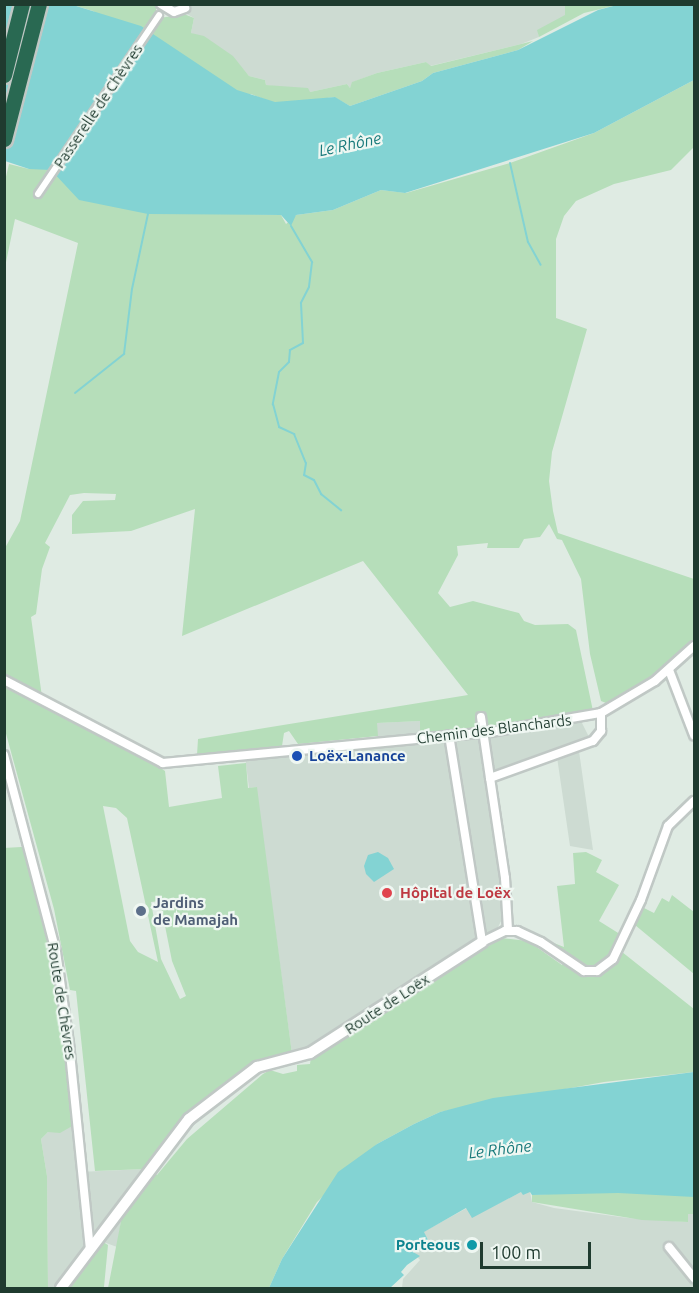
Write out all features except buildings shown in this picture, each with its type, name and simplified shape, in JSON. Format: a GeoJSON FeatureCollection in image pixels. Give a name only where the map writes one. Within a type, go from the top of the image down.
{"type":"FeatureCollection","features":[{"type":"Feature","properties":{"kind":"highway"},"geometry":{"type":"LineString","coordinates":[[4,75],[22,4]]}},
{"type":"Feature","properties":{"kind":"highway"},"geometry":{"type":"LineString","coordinates":[[4,139],[39,4]]}},
{"type":"Feature","properties":{"kind":"street"},"geometry":{"type":"LineString","coordinates":[[158,16],[164,7],[174,12],[185,8]]}},
{"type":"Feature","properties":{"kind":"street","name":"Passerelle de Chèvres"},"geometry":{"type":"LineString","coordinates":[[39,194],[158,16]]}},
{"type":"Feature","properties":{"kind":"street","name":"Chemin des Blanchards"},"geometry":{"type":"LineString","coordinates":[[6,681],[163,763],[483,733],[601,713],[669,670],[694,646]]}},
{"type":"Feature","properties":{"kind":"street"},"geometry":{"type":"LineString","coordinates":[[669,670],[694,735]]}},
{"type":"Feature","properties":{"kind":"street"},"geometry":{"type":"LineString","coordinates":[[490,778],[593,741],[601,731],[601,713]]}},
{"type":"Feature","properties":{"kind":"street"},"geometry":{"type":"LineString","coordinates":[[481,717],[506,878],[508,930],[541,942],[578,969],[593,972],[602,969],[613,958],[626,934],[668,826],[694,801]]}},
{"type":"Feature","properties":{"kind":"street"},"geometry":{"type":"LineString","coordinates":[[449,735],[482,942]]}},
{"type":"Feature","properties":{"kind":"street","name":"Route de Chèvres"},"geometry":{"type":"LineString","coordinates":[[4,755],[56,952],[69,1043],[90,1251]]}},
{"type":"Feature","properties":{"kind":"street","name":"Route de Loëx"},"geometry":{"type":"LineString","coordinates":[[61,1288],[180,1128],[197,1112],[257,1067],[317,1049],[482,942],[508,930]]}},
{"type":"Feature","properties":{"kind":"street"},"geometry":{"type":"LineString","coordinates":[[669,1247],[694,1278]]}},
{"type":"Feature","properties":{"kind":"shaded area"},"geometry":{"type":"Polygon","coordinates":[[[171,5],[589,5],[538,30],[539,37],[521,44],[430,66],[426,62],[377,73],[353,82],[350,88],[347,84],[310,92],[266,85],[265,80],[249,76],[232,56],[191,33],[194,18],[171,5]]]}},
{"type":"Feature","properties":{"kind":"shaded area","name":"Hôpital de Loëx"},"geometry":{"type":"Polygon","coordinates":[[[578,715],[593,745],[579,751],[593,850],[570,846],[557,757],[491,783],[505,878],[500,879],[504,915],[498,927],[307,1052],[292,1054],[256,787],[249,788],[245,756],[378,742],[376,723],[420,721],[421,734],[578,715]]]}},
{"type":"Feature","properties":{"kind":"shaded area"},"geometry":{"type":"Polygon","coordinates":[[[74,1125],[79,1172],[146,1169],[122,1216],[117,1247],[98,1240],[53,1288],[48,1288],[47,1176],[41,1139],[48,1132],[74,1125]]]}},
{"type":"Feature","properties":{"kind":"shaded area"},"geometry":{"type":"Polygon","coordinates":[[[521,1192],[530,1192],[532,1202],[554,1208],[628,1218],[688,1222],[688,1214],[694,1214],[694,1288],[402,1288],[403,1279],[420,1260],[413,1252],[428,1240],[423,1232],[467,1208],[472,1217],[521,1192]]]}},
{"type":"Feature","properties":{"kind":"green space"},"geometry":{"type":"Polygon","coordinates":[[[73,5],[156,5],[156,16],[160,18],[184,14],[194,18],[191,33],[204,36],[233,56],[249,76],[265,80],[266,85],[308,88],[310,92],[347,84],[350,88],[352,82],[377,73],[426,62],[431,66],[533,41],[518,50],[433,73],[422,81],[350,106],[334,97],[306,101],[290,109],[251,94],[239,99],[93,11],[73,5]]]}},
{"type":"Feature","properties":{"kind":"green space"},"geometry":{"type":"Polygon","coordinates":[[[565,5],[617,5],[584,13],[539,37],[537,30],[565,15],[565,5]]]}},
{"type":"Feature","properties":{"kind":"green space"},"geometry":{"type":"Polygon","coordinates":[[[694,80],[694,147],[671,170],[614,184],[576,201],[564,216],[556,239],[556,318],[587,329],[552,452],[549,481],[558,533],[694,579],[694,641],[659,672],[630,692],[606,703],[601,701],[590,654],[581,579],[562,540],[557,539],[549,524],[540,537],[524,539],[519,548],[487,548],[488,543],[457,546],[458,555],[438,593],[450,607],[473,601],[519,613],[524,621],[535,625],[568,624],[576,630],[593,711],[551,721],[420,734],[420,721],[377,723],[378,736],[298,744],[289,731],[284,733],[282,746],[197,755],[198,739],[468,695],[363,561],[182,636],[195,509],[131,531],[72,534],[72,515],[83,501],[115,500],[116,494],[84,493],[70,495],[45,543],[50,547],[42,569],[36,614],[31,617],[42,697],[5,675],[5,548],[20,521],[78,243],[15,219],[5,267],[4,185],[9,164],[29,169],[48,168],[62,179],[252,214],[281,215],[286,224],[296,215],[333,210],[381,190],[406,193],[510,163],[594,133],[694,80]]]}},
{"type":"Feature","properties":{"kind":"green space"},"geometry":{"type":"Polygon","coordinates":[[[4,687],[165,771],[169,807],[222,798],[218,766],[246,763],[248,788],[257,787],[292,1054],[252,1064],[196,1107],[180,1122],[146,1169],[95,1171],[76,991],[70,990],[54,909],[5,730],[4,687]],[[103,806],[130,941],[138,952],[158,962],[127,818],[116,808],[103,806]],[[160,901],[151,902],[161,959],[180,999],[186,996],[172,961],[160,901]]]}},
{"type":"Feature","properties":{"kind":"green space"},"geometry":{"type":"Polygon","coordinates":[[[26,847],[53,953],[74,1125],[60,1133],[48,1132],[41,1139],[47,1176],[48,1288],[5,1288],[4,848],[26,847]]]}},
{"type":"Feature","properties":{"kind":"green space"},"geometry":{"type":"Polygon","coordinates":[[[586,852],[602,860],[596,872],[619,885],[599,921],[623,936],[617,948],[694,1009],[694,1072],[604,1082],[440,1112],[414,1124],[377,1144],[317,1202],[282,1259],[269,1288],[108,1288],[122,1216],[153,1172],[157,1175],[187,1139],[263,1074],[270,1070],[283,1074],[297,1071],[297,1065],[310,1064],[311,1057],[338,1043],[501,938],[528,941],[562,965],[566,957],[546,940],[564,947],[557,886],[575,884],[573,853],[586,852]]]}},
{"type":"Feature","properties":{"kind":"green space"},"geometry":{"type":"Polygon","coordinates":[[[672,895],[694,912],[694,974],[635,925],[642,907],[654,913],[662,898],[669,902],[672,895]]]}},
{"type":"Feature","properties":{"kind":"green space"},"geometry":{"type":"Polygon","coordinates":[[[694,1185],[694,1214],[688,1214],[688,1222],[642,1220],[532,1202],[532,1195],[694,1185]]]}},
{"type":"Feature","properties":{"kind":"green space"},"geometry":{"type":"Polygon","coordinates":[[[103,1242],[108,1245],[104,1287],[108,1288],[67,1288],[103,1242]]]}},
{"type":"Feature","properties":{"kind":"water","name":"Le Rhône"},"geometry":{"type":"Polygon","coordinates":[[[5,5],[73,5],[141,26],[237,90],[275,102],[335,97],[350,106],[422,81],[433,73],[518,50],[598,10],[617,5],[694,5],[694,80],[594,133],[405,193],[381,190],[333,210],[296,215],[291,226],[281,215],[148,214],[79,200],[51,170],[29,169],[5,161],[5,5]]]}},
{"type":"Feature","properties":{"kind":"water"},"geometry":{"type":"Polygon","coordinates":[[[378,852],[388,858],[394,869],[374,882],[366,874],[364,866],[368,855],[378,852]]]}},
{"type":"Feature","properties":{"kind":"water","name":"Le Rhône"},"geometry":{"type":"Polygon","coordinates":[[[694,1072],[694,1197],[618,1193],[532,1195],[530,1192],[523,1195],[521,1192],[472,1218],[466,1208],[424,1232],[428,1240],[413,1252],[420,1256],[407,1265],[401,1272],[404,1275],[390,1288],[269,1288],[282,1259],[338,1172],[377,1144],[414,1124],[440,1112],[493,1098],[694,1072]]]}},
{"type":"Feature","properties":{"kind":"waterway"},"geometry":{"type":"LineString","coordinates":[[510,163],[528,242],[541,265]]}},
{"type":"Feature","properties":{"kind":"waterway"},"geometry":{"type":"LineString","coordinates":[[75,393],[124,354],[132,289],[148,214]]}},
{"type":"Feature","properties":{"kind":"waterway"},"geometry":{"type":"LineString","coordinates":[[291,226],[312,262],[309,287],[301,303],[303,343],[290,350],[289,362],[279,372],[273,404],[279,427],[294,434],[306,463],[304,475],[314,480],[321,494],[341,510]]}},
{"type":"Feature","properties":{"kind":"place","name":"Loëx-Lanance"},"geometry":{"type":"Point","coordinates":[297,756]}},
{"type":"Feature","properties":{"kind":"place","name":"Hôpital de Loëx"},"geometry":{"type":"Point","coordinates":[387,893]}},
{"type":"Feature","properties":{"kind":"place","name":"Jardins de Mamajah"},"geometry":{"type":"Point","coordinates":[141,911]}},
{"type":"Feature","properties":{"kind":"place","name":"Porteous"},"geometry":{"type":"Point","coordinates":[472,1245]}}]}
